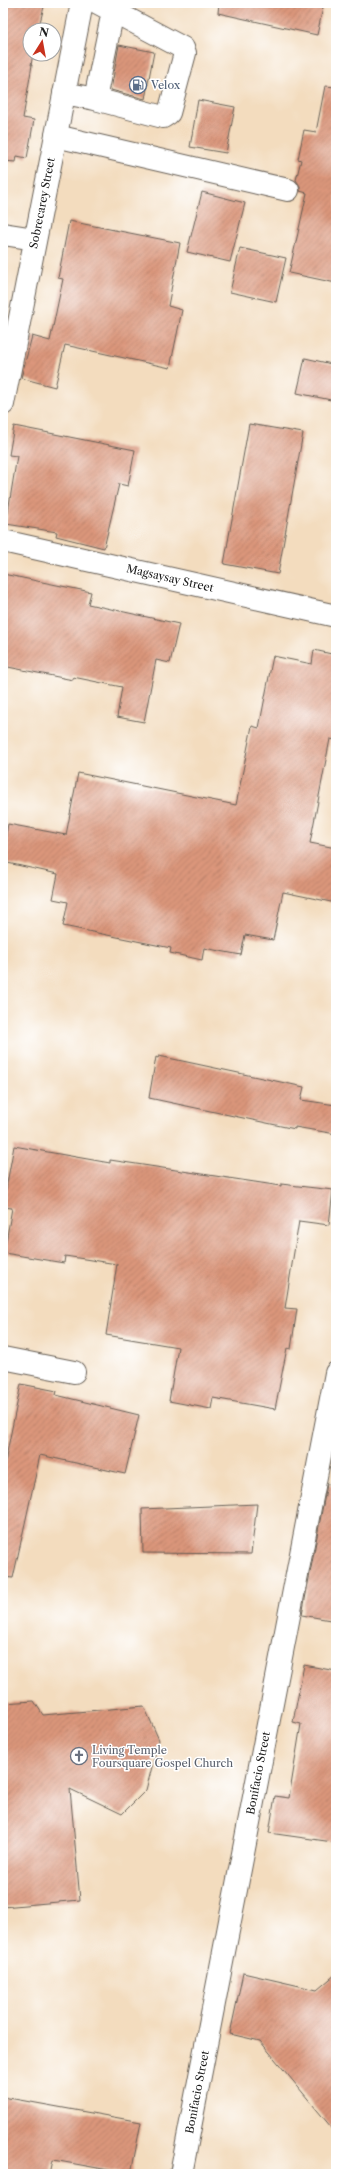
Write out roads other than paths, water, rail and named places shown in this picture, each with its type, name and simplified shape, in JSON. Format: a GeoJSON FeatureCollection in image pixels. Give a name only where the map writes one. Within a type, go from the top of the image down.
{"type":"FeatureCollection","features":[{"type":"Feature","properties":{"kind":"street","name":"Sobrecarey Street"},"geometry":{"type":"LineString","coordinates":[[3,404],[82,3]]}},
{"type":"Feature","properties":{"kind":"street"},"geometry":{"type":"LineString","coordinates":[[64,93],[95,99],[163,117],[166,116],[169,113],[185,53],[182,46],[105,7],[95,99]]}},
{"type":"Feature","properties":{"kind":"street"},"geometry":{"type":"LineString","coordinates":[[56,136],[288,190]]}},
{"type":"Feature","properties":{"kind":"street"},"geometry":{"type":"LineString","coordinates":[[3,234],[35,239]]}},
{"type":"Feature","properties":{"kind":"street","name":"Magsaysay Street"},"geometry":{"type":"LineString","coordinates":[[3,541],[336,616]]}},
{"type":"Feature","properties":{"kind":"street"},"geometry":{"type":"LineString","coordinates":[[3,1358],[74,1372]]}},
{"type":"Feature","properties":{"kind":"street","name":"Bonifacio Street"},"geometry":{"type":"LineString","coordinates":[[180,2174],[336,1373]]}},
{"type":"Feature","properties":{"kind":"place","name":"Velox"},"geometry":{"type":"Point","coordinates":[138,85]}},
{"type":"Feature","properties":{"kind":"place","name":"Living Temple Foursquare Gospel Church"},"geometry":{"type":"Point","coordinates":[79,1756]}}]}
